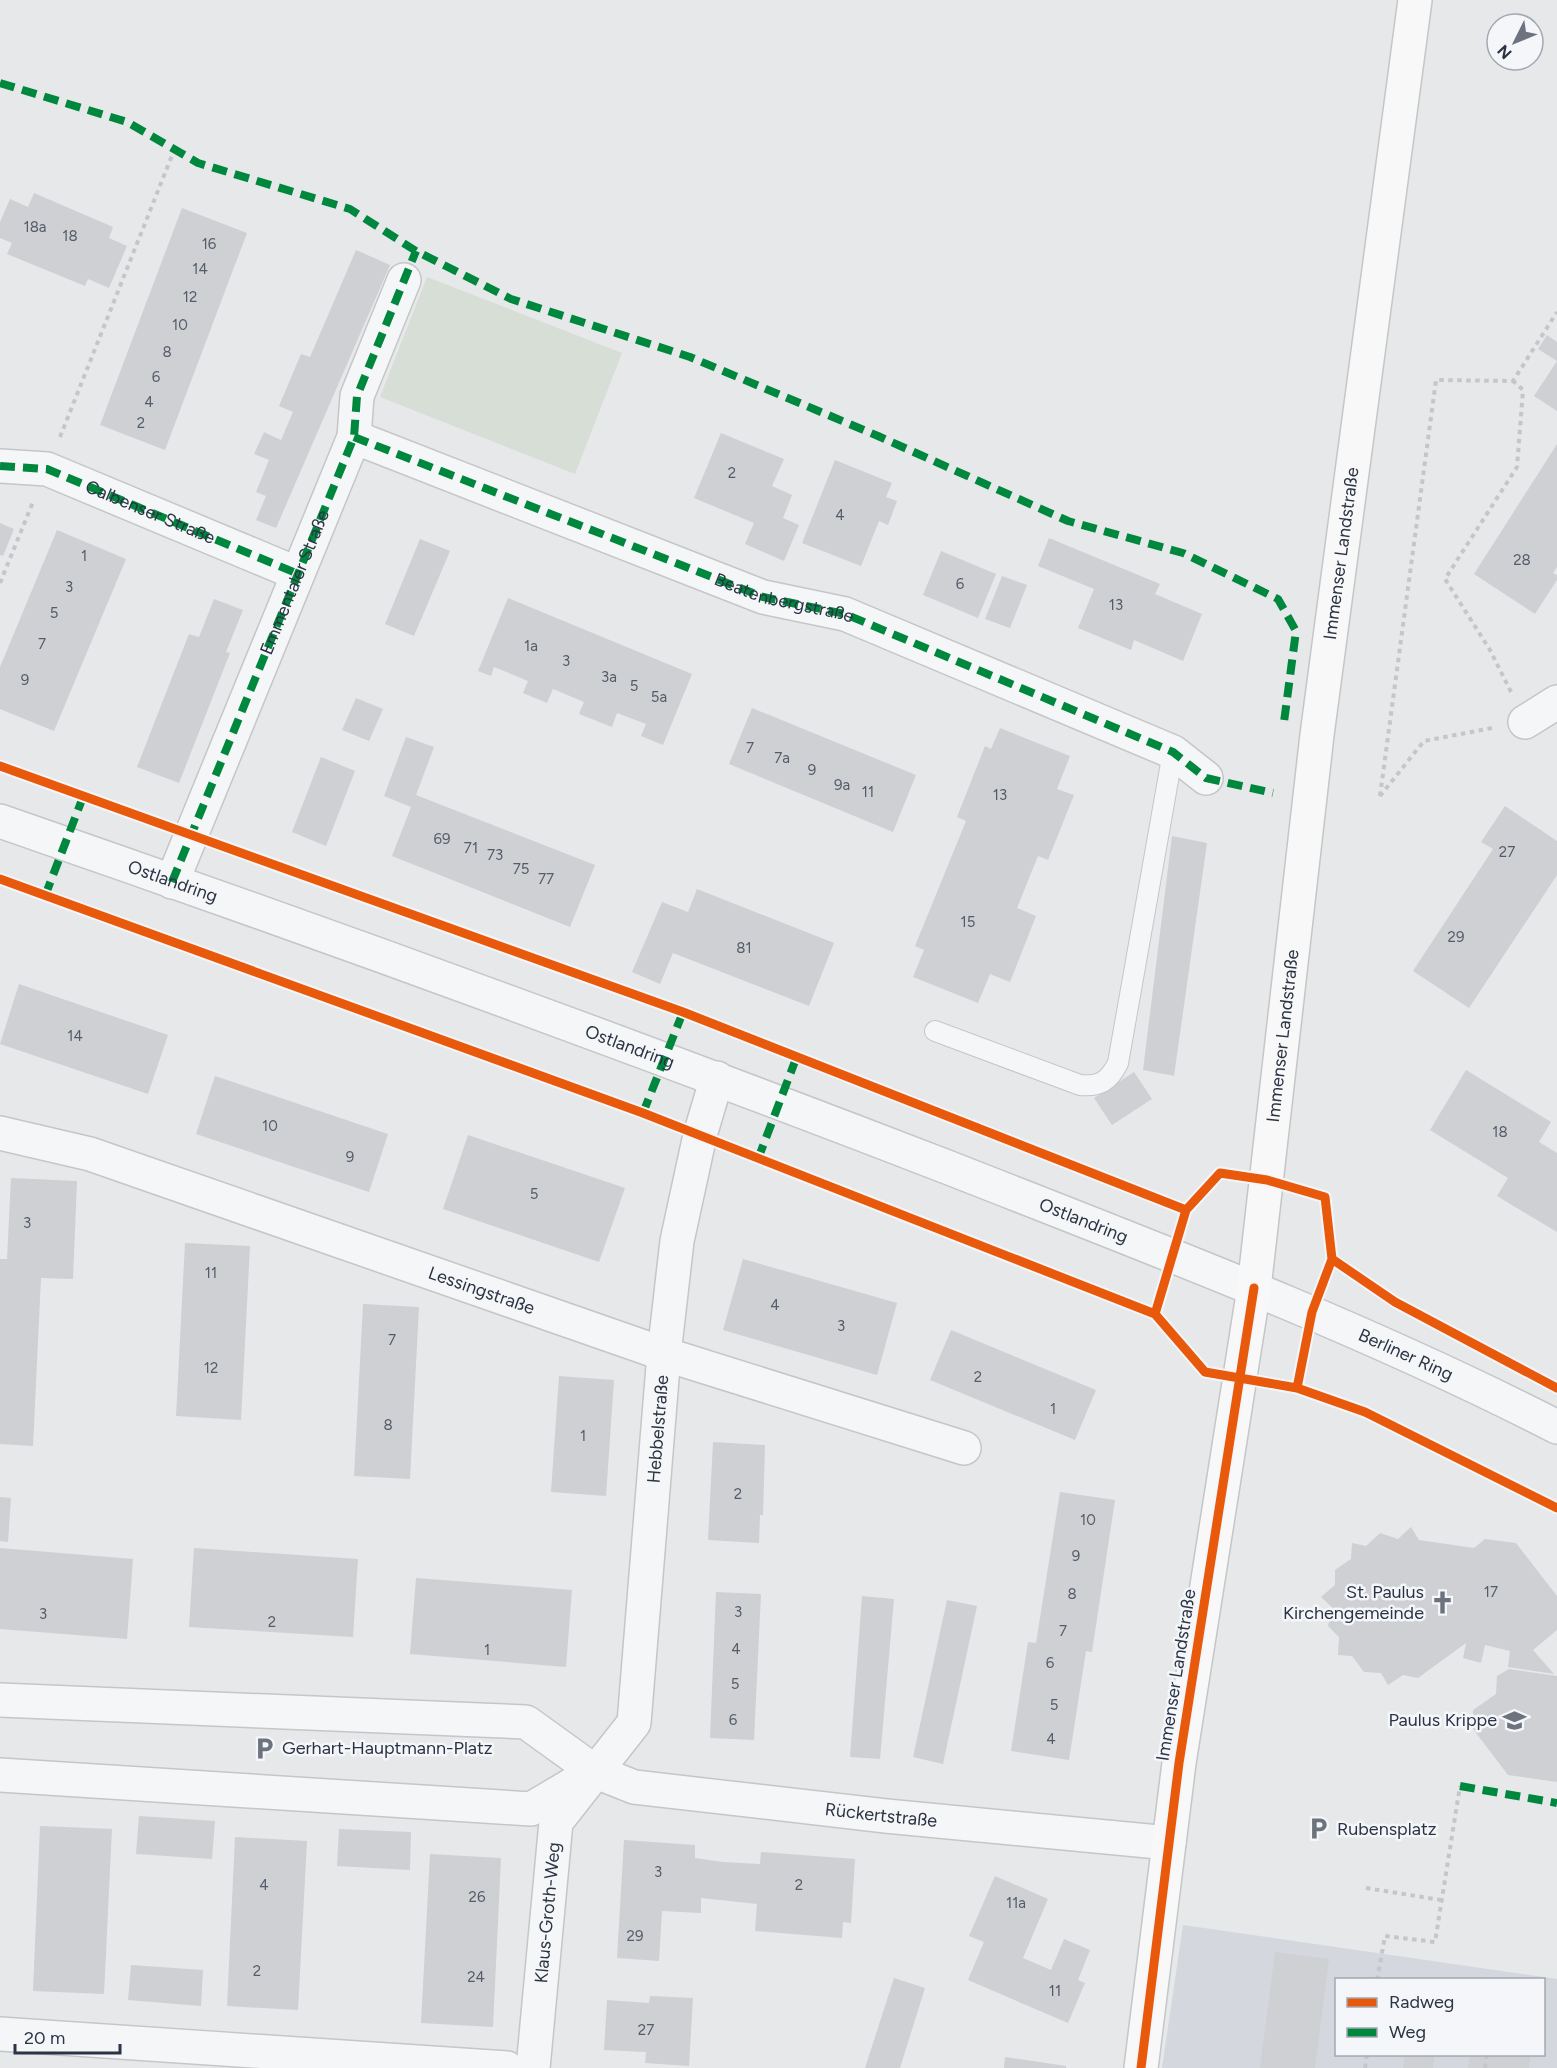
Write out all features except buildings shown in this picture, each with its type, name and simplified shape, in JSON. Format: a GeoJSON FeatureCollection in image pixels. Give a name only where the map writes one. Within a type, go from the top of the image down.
{"type":"FeatureCollection","features":[{"type":"Feature","properties":{"kind":"main road","name":"Immenser Landstraße"},"geometry":{"type":"LineString","coordinates":[[1141,2068],[1179,1763],[1254,1288],[1317,735],[1415,0]]}},
{"type":"Feature","properties":{"kind":"street","name":"Emmentaler Straße"},"geometry":{"type":"LineString","coordinates":[[172,882],[296,573],[354,437],[357,396],[404,280]]}},
{"type":"Feature","properties":{"kind":"street","name":"Beatenbergstraße"},"geometry":{"type":"LineString","coordinates":[[354,437],[763,597],[845,614],[1173,752],[1206,778]]}},
{"type":"Feature","properties":{"kind":"street","name":"Calbenser Straße"},"geometry":{"type":"LineString","coordinates":[[0,466],[47,469],[296,573]]}},
{"type":"Feature","properties":{"kind":"street"},"geometry":{"type":"LineString","coordinates":[[1525,722],[1557,702]]}},
{"type":"Feature","properties":{"kind":"street","name":"Ostlandring"},"geometry":{"type":"LineString","coordinates":[[2,828],[172,882],[717,1078],[1254,1288]]}},
{"type":"Feature","properties":{"kind":"street","name":"Hebbelstraße"},"geometry":{"type":"LineString","coordinates":[[594,1771],[634,1724],[664,1354],[677,1241],[700,1135],[717,1078]]}},
{"type":"Feature","properties":{"kind":"street","name":"Lessingstraße"},"geometry":{"type":"LineString","coordinates":[[0,1133],[90,1154],[664,1354],[964,1448]]}},
{"type":"Feature","properties":{"kind":"street","name":"Berliner Ring"},"geometry":{"type":"LineString","coordinates":[[1254,1288],[1459,1377],[1557,1427]]}},
{"type":"Feature","properties":{"kind":"street"},"geometry":{"type":"LineString","coordinates":[[0,1700],[526,1722],[594,1771],[531,1809],[0,1775]]}},
{"type":"Feature","properties":{"kind":"street","name":"Rückertstraße"},"geometry":{"type":"LineString","coordinates":[[594,1771],[634,1787],[886,1816],[1170,1843]]}},
{"type":"Feature","properties":{"kind":"street","name":"Klaus-Groth-Weg"},"geometry":{"type":"LineString","coordinates":[[533,2068],[556,1822],[594,1771]]}},
{"type":"Feature","properties":{"kind":"street"},"geometry":{"type":"LineString","coordinates":[[0,2034],[507,2068]]}},
{"type":"Feature","properties":{"kind":"lane"},"geometry":{"type":"LineString","coordinates":[[935,1031],[1080,1084],[1099,1085],[1107,1080],[1118,1063],[1173,752]]}},
{"type":"Feature","properties":{"kind":"path"},"geometry":{"type":"LineString","coordinates":[[0,583],[175,148]]}},
{"type":"Feature","properties":{"kind":"path"},"geometry":{"type":"LineString","coordinates":[[1513,381],[1557,312]]}},
{"type":"Feature","properties":{"kind":"path"},"geometry":{"type":"LineString","coordinates":[[1436,380],[1513,381],[1523,390],[1517,467],[1445,579],[1490,650],[1525,722],[1424,741],[1380,796],[1436,380]]}},
{"type":"Feature","properties":{"kind":"path"},"geometry":{"type":"LineString","coordinates":[[1377,1978],[1385,1936],[1435,1942],[1460,1786]]}},
{"type":"Feature","properties":{"kind":"path"},"geometry":{"type":"LineString","coordinates":[[1366,1888],[1441,1900]]}},
{"type":"Feature","properties":{"kind":"shaded area"},"geometry":{"type":"Polygon","coordinates":[[[427,277],[622,353],[575,474],[380,397],[427,277]]]}},
{"type":"Feature","properties":{"kind":"shaded area"},"geometry":{"type":"Polygon","coordinates":[[[1183,1925],[1557,1979],[1557,2068],[1162,2068],[1183,1925]]]}},
{"type":"Feature","properties":{"kind":"marked path"},"geometry":{"type":"LineString","coordinates":[[0,83],[127,122],[198,163],[350,209],[416,251],[511,299],[690,357],[878,436],[1068,521],[1183,553],[1278,599],[1296,631],[1284,722]]}},
{"type":"Feature","properties":{"kind":"marked path"},"geometry":{"type":"LineString","coordinates":[[172,882],[354,437],[357,396],[416,251]]}},
{"type":"Feature","properties":{"kind":"marked path"},"geometry":{"type":"LineString","coordinates":[[354,437],[763,597],[845,614],[1173,752],[1206,778],[1273,793]]}},
{"type":"Feature","properties":{"kind":"marked path"},"geometry":{"type":"LineString","coordinates":[[0,466],[47,469],[296,573]]}},
{"type":"Feature","properties":{"kind":"marked path"},"geometry":{"type":"LineString","coordinates":[[45,896],[83,797]]}},
{"type":"Feature","properties":{"kind":"marked path"},"geometry":{"type":"LineString","coordinates":[[643,1113],[683,1012]]}},
{"type":"Feature","properties":{"kind":"marked path"},"geometry":{"type":"LineString","coordinates":[[758,1159],[797,1056]]}},
{"type":"Feature","properties":{"kind":"marked path"},"geometry":{"type":"LineString","coordinates":[[1460,1786],[1557,1803]]}},
{"type":"Feature","properties":{"kind":"cycle path"},"geometry":{"type":"LineString","coordinates":[[0,766],[683,1012],[1186,1210],[1220,1173],[1267,1180],[1325,1197],[1332,1259],[1395,1302],[1557,1388]]}},
{"type":"Feature","properties":{"kind":"cycle path"},"geometry":{"type":"LineString","coordinates":[[0,879],[643,1113],[1155,1314],[1205,1372],[1297,1388],[1365,1412],[1557,1508]]}},
{"type":"Feature","properties":{"kind":"cycle path"},"geometry":{"type":"LineString","coordinates":[[1155,1314],[1186,1210]]}},
{"type":"Feature","properties":{"kind":"cycle path"},"geometry":{"type":"LineString","coordinates":[[1297,1388],[1312,1312],[1332,1259]]}},
{"type":"Feature","properties":{"kind":"cycle path"},"geometry":{"type":"LineString","coordinates":[[1141,2068],[1179,1763],[1254,1288]]}},
{"type":"Feature","properties":{"kind":"place","name":"St. Paulus Kirchengemeinde"},"geometry":{"type":"Point","coordinates":[1442,1602]}},
{"type":"Feature","properties":{"kind":"place","name":"Paulus Krippe"},"geometry":{"type":"Point","coordinates":[1515,1720]}},
{"type":"Feature","properties":{"kind":"place","name":"Gerhart-Hauptmann-Platz"},"geometry":{"type":"Point","coordinates":[264,1748]}},
{"type":"Feature","properties":{"kind":"place","name":"Rubensplatz"},"geometry":{"type":"Point","coordinates":[1319,1829]}}]}
